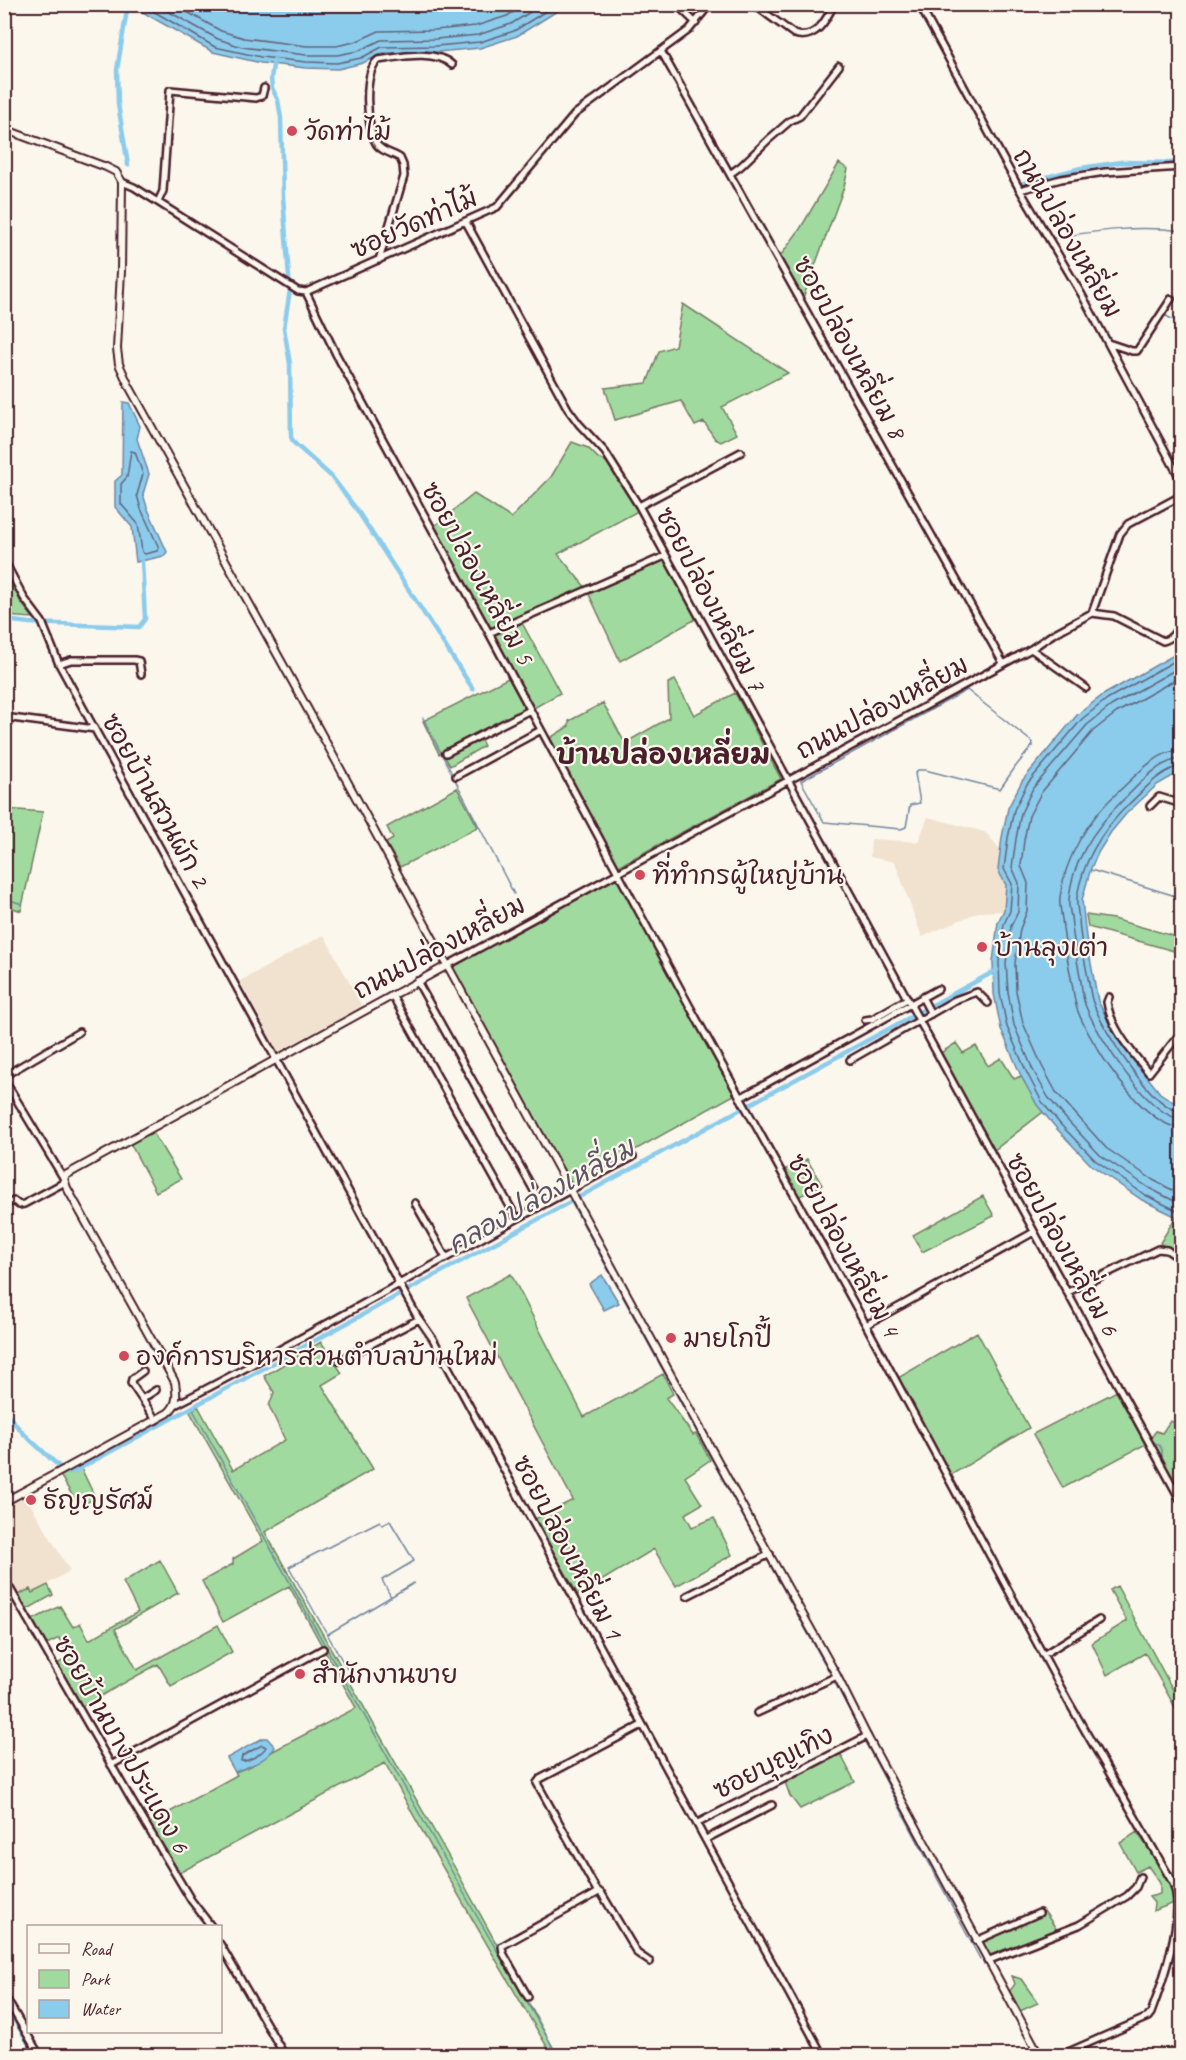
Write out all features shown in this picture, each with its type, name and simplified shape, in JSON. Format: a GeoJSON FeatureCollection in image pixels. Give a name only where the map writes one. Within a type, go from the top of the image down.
{"type":"FeatureCollection","features":[{"type":"Feature","properties":{"kind":"street"},"geometry":{"type":"LineString","coordinates":[[4,15],[9,4]]}},
{"type":"Feature","properties":{"kind":"street"},"geometry":{"type":"LineString","coordinates":[[676,4],[696,22]]}},
{"type":"Feature","properties":{"kind":"street","name":"ซอยวัดท่าไม้"},"geometry":{"type":"LineString","coordinates":[[306,292],[466,222],[500,204],[575,114],[689,30],[710,4]]}},
{"type":"Feature","properties":{"kind":"street"},"geometry":{"type":"LineString","coordinates":[[753,4],[800,36],[817,31],[834,4]]}},
{"type":"Feature","properties":{"kind":"street","name":"ถนนปล่องเหลี่ยม"},"geometry":{"type":"LineString","coordinates":[[919,4],[1020,190],[1082,295],[1182,482]]}},
{"type":"Feature","properties":{"kind":"street","name":"ซอยปล่องเหลี่ยม 8"},"geometry":{"type":"LineString","coordinates":[[661,51],[1003,663]]}},
{"type":"Feature","properties":{"kind":"street"},"geometry":{"type":"LineString","coordinates":[[379,260],[401,189],[404,171],[400,158],[381,148],[373,134],[368,87],[372,67],[378,60],[429,56],[444,57],[452,65]]}},
{"type":"Feature","properties":{"kind":"street"},"geometry":{"type":"LineString","coordinates":[[730,174],[790,121],[800,116],[839,66]]}},
{"type":"Feature","properties":{"kind":"street"},"geometry":{"type":"LineString","coordinates":[[158,202],[163,191],[170,90],[256,98],[262,96],[264,88]]}},
{"type":"Feature","properties":{"kind":"street"},"geometry":{"type":"LineString","coordinates":[[4,129],[116,172],[122,182],[158,202],[292,288],[306,292]]}},
{"type":"Feature","properties":{"kind":"street"},"geometry":{"type":"LineString","coordinates":[[1020,190],[1061,179],[1104,172],[1182,167]]}},
{"type":"Feature","properties":{"kind":"street"},"geometry":{"type":"LineString","coordinates":[[122,182],[117,349],[119,364],[136,399],[577,1199],[767,1555],[837,1676],[976,1941],[1040,2055]]}},
{"type":"Feature","properties":{"kind":"street","name":"ซอยปล่องเหลี่ยม 7"},"geometry":{"type":"LineString","coordinates":[[466,222],[568,409],[605,452],[639,506],[909,1004]]}},
{"type":"Feature","properties":{"kind":"street","name":"ซอยปล่องเหลี่ยม 5"},"geometry":{"type":"LineString","coordinates":[[306,292],[336,354],[489,633],[616,872]]}},
{"type":"Feature","properties":{"kind":"street"},"geometry":{"type":"LineString","coordinates":[[1108,343],[1137,351],[1171,299]]}},
{"type":"Feature","properties":{"kind":"street"},"geometry":{"type":"LineString","coordinates":[[639,506],[741,452]]}},
{"type":"Feature","properties":{"kind":"street"},"geometry":{"type":"LineString","coordinates":[[1182,494],[1128,524],[1120,534],[1092,613],[1114,616],[1163,641],[1170,639],[1182,619]]}},
{"type":"Feature","properties":{"kind":"street"},"geometry":{"type":"LineString","coordinates":[[489,633],[665,556]]}},
{"type":"Feature","properties":{"kind":"street","name":"ซอยบ้านสวนผัก 2"},"geometry":{"type":"LineString","coordinates":[[4,560],[24,598],[43,625],[59,664],[277,1057]]}},
{"type":"Feature","properties":{"kind":"street","name":"ถนนปล่องเหลี่ยม"},"geometry":{"type":"LineString","coordinates":[[64,1181],[70,1172],[277,1057],[1031,649],[1092,613]]}},
{"type":"Feature","properties":{"kind":"street"},"geometry":{"type":"LineString","coordinates":[[1031,649],[1086,688]]}},
{"type":"Feature","properties":{"kind":"street"},"geometry":{"type":"LineString","coordinates":[[59,664],[71,660],[134,660],[139,661],[141,675]]}},
{"type":"Feature","properties":{"kind":"street"},"geometry":{"type":"LineString","coordinates":[[446,753],[530,710]]}},
{"type":"Feature","properties":{"kind":"street"},"geometry":{"type":"LineString","coordinates":[[4,717],[95,729]]}},
{"type":"Feature","properties":{"kind":"street"},"geometry":{"type":"LineString","coordinates":[[456,776],[541,730]]}},
{"type":"Feature","properties":{"kind":"street"},"geometry":{"type":"LineString","coordinates":[[1150,806],[1159,797],[1182,804]]}},
{"type":"Feature","properties":{"kind":"street","name":"ซอยปล่องเหลี่ยม 4"},"geometry":{"type":"LineString","coordinates":[[616,872],[866,1325],[1068,1701],[1170,1879],[1176,1894],[1172,1944],[1151,2013],[1148,2017],[1059,2055]]}},
{"type":"Feature","properties":{"kind":"street"},"geometry":{"type":"LineString","coordinates":[[417,981],[542,1205]]}},
{"type":"Feature","properties":{"kind":"street"},"geometry":{"type":"LineString","coordinates":[[865,1020],[924,1000],[938,989]]}},
{"type":"Feature","properties":{"kind":"street"},"geometry":{"type":"LineString","coordinates":[[850,1060],[930,1012],[955,1000],[975,992],[981,994],[988,1003]]}},
{"type":"Feature","properties":{"kind":"street"},"geometry":{"type":"LineString","coordinates":[[392,995],[517,1219]]}},
{"type":"Feature","properties":{"kind":"street"},"geometry":{"type":"LineString","coordinates":[[1109,997],[1107,1002],[1111,1018],[1129,1048],[1149,1073],[1182,1031]]}},
{"type":"Feature","properties":{"kind":"street"},"geometry":{"type":"LineString","coordinates":[[924,1000],[930,1012]]}},
{"type":"Feature","properties":{"kind":"street"},"geometry":{"type":"LineString","coordinates":[[740,1098],[909,1004]]}},
{"type":"Feature","properties":{"kind":"street","name":"ซอยปล่องเหลี่ยม 6"},"geometry":{"type":"LineString","coordinates":[[909,1004],[1182,1503]]}},
{"type":"Feature","properties":{"kind":"street"},"geometry":{"type":"LineString","coordinates":[[79,1032],[4,1078],[175,1382],[177,1392],[175,1406]]}},
{"type":"Feature","properties":{"kind":"street","name":"ซอยปล่องเหลี่ยม 1"},"geometry":{"type":"LineString","coordinates":[[277,1057],[823,2055]]}},
{"type":"Feature","properties":{"kind":"street"},"geometry":{"type":"LineString","coordinates":[[4,1502],[156,1420],[175,1406],[402,1286],[446,1258],[633,1157]]}},
{"type":"Feature","properties":{"kind":"street"},"geometry":{"type":"LineString","coordinates":[[4,1205],[14,1201],[24,1204],[64,1181]]}},
{"type":"Feature","properties":{"kind":"street"},"geometry":{"type":"LineString","coordinates":[[415,1203],[446,1258]]}},
{"type":"Feature","properties":{"kind":"street"},"geometry":{"type":"LineString","coordinates":[[866,1325],[1034,1232]]}},
{"type":"Feature","properties":{"kind":"street"},"geometry":{"type":"LineString","coordinates":[[1068,1292],[1158,1249],[1167,1250],[1182,1260]]}},
{"type":"Feature","properties":{"kind":"street"},"geometry":{"type":"LineString","coordinates":[[339,1361],[419,1319]]}},
{"type":"Feature","properties":{"kind":"street"},"geometry":{"type":"LineString","coordinates":[[143,1371],[131,1381],[156,1420]]}},
{"type":"Feature","properties":{"kind":"street"},"geometry":{"type":"LineString","coordinates":[[142,1399],[156,1390]]}},
{"type":"Feature","properties":{"kind":"street"},"geometry":{"type":"LineString","coordinates":[[687,1596],[767,1555]]}},
{"type":"Feature","properties":{"kind":"street","name":"ซอยบ้านบางประแดง 6"},"geometry":{"type":"LineString","coordinates":[[4,1578],[191,1900],[210,1925]]}},
{"type":"Feature","properties":{"kind":"street"},"geometry":{"type":"LineString","coordinates":[[1043,1655],[1099,1620]]}},
{"type":"Feature","properties":{"kind":"street"},"geometry":{"type":"LineString","coordinates":[[111,1765],[322,1649]]}},
{"type":"Feature","properties":{"kind":"street"},"geometry":{"type":"LineString","coordinates":[[757,1713],[837,1676]]}},
{"type":"Feature","properties":{"kind":"street"},"geometry":{"type":"LineString","coordinates":[[642,1725],[540,1779],[537,1783],[599,1892],[637,1953],[650,1962]]}},
{"type":"Feature","properties":{"kind":"street","name":"ซอยบุญเทิง"},"geometry":{"type":"LineString","coordinates":[[698,1823],[867,1736]]}},
{"type":"Feature","properties":{"kind":"street"},"geometry":{"type":"LineString","coordinates":[[706,1839],[772,1805]]}},
{"type":"Feature","properties":{"kind":"street"},"geometry":{"type":"LineString","coordinates":[[987,1961],[1079,1925],[1127,1896],[1136,1887],[1140,1877]]}},
{"type":"Feature","properties":{"kind":"street"},"geometry":{"type":"LineString","coordinates":[[528,1997],[503,1953],[502,1946],[599,1892]]}},
{"type":"Feature","properties":{"kind":"street"},"geometry":{"type":"LineString","coordinates":[[976,1941],[1039,1913]]}},
{"type":"Feature","properties":{"kind":"street"},"geometry":{"type":"LineString","coordinates":[[222,1947],[285,2055]]}},
{"type":"Feature","properties":{"kind":"street"},"geometry":{"type":"LineString","coordinates":[[4,1995],[40,2055]]}},
{"type":"Feature","properties":{"kind":"shaded area"},"geometry":{"type":"Polygon","coordinates":[[[928,817],[985,832],[1001,850],[998,870],[1006,885],[1004,911],[978,912],[922,937],[895,862],[870,857],[871,839],[918,842],[928,817]]]}},
{"type":"Feature","properties":{"kind":"shaded area"},"geometry":{"type":"Polygon","coordinates":[[[324,935],[362,1006],[278,1052],[240,981],[324,935]]]}},
{"type":"Feature","properties":{"kind":"shaded area"},"geometry":{"type":"Polygon","coordinates":[[[25,1495],[70,1571],[32,1593],[29,1589],[18,1595],[5,1572],[4,1507],[25,1495]]]}},
{"type":"Feature","properties":{"kind":"green space"},"geometry":{"type":"Polygon","coordinates":[[[839,163],[848,169],[844,187],[803,298],[778,259],[800,229],[839,163]]]}},
{"type":"Feature","properties":{"kind":"green space"},"geometry":{"type":"Polygon","coordinates":[[[683,304],[788,373],[722,407],[737,434],[721,442],[715,439],[704,422],[695,426],[681,401],[615,420],[605,388],[647,383],[659,351],[675,346],[683,304]]]}},
{"type":"Feature","properties":{"kind":"green space"},"geometry":{"type":"Polygon","coordinates":[[[572,442],[588,448],[598,458],[609,463],[638,511],[558,554],[586,588],[490,629],[433,527],[474,494],[511,518],[551,477],[572,442]]]}},
{"type":"Feature","properties":{"kind":"green space"},"geometry":{"type":"Polygon","coordinates":[[[664,560],[696,619],[620,661],[589,594],[664,560]]]}},
{"type":"Feature","properties":{"kind":"green space"},"geometry":{"type":"Polygon","coordinates":[[[5,570],[20,601],[33,618],[5,616],[5,570]]]}},
{"type":"Feature","properties":{"kind":"green space"},"geometry":{"type":"Polygon","coordinates":[[[521,621],[560,693],[534,708],[493,634],[521,621]]]}},
{"type":"Feature","properties":{"kind":"green space"},"geometry":{"type":"Polygon","coordinates":[[[510,677],[526,708],[439,754],[423,721],[510,677]]]}},
{"type":"Feature","properties":{"kind":"green space"},"geometry":{"type":"Polygon","coordinates":[[[675,680],[694,715],[735,693],[781,779],[617,867],[550,738],[569,726],[569,721],[603,703],[625,743],[669,718],[668,683],[675,680]]]}},
{"type":"Feature","properties":{"kind":"green space"},"geometry":{"type":"Polygon","coordinates":[[[480,738],[484,746],[450,766],[445,757],[480,738]]]}},
{"type":"Feature","properties":{"kind":"green space"},"geometry":{"type":"Polygon","coordinates":[[[457,788],[478,827],[400,867],[386,843],[393,839],[387,827],[457,788]]]}},
{"type":"Feature","properties":{"kind":"green space"},"geometry":{"type":"Polygon","coordinates":[[[5,809],[43,812],[21,911],[5,905],[5,809]]]}},
{"type":"Feature","properties":{"kind":"green space"},"geometry":{"type":"Polygon","coordinates":[[[614,877],[618,879],[734,1095],[572,1185],[452,967],[614,877]]]}},
{"type":"Feature","properties":{"kind":"green space"},"geometry":{"type":"Polygon","coordinates":[[[1086,915],[1113,919],[1181,938],[1181,953],[1088,927],[1086,915]]]}},
{"type":"Feature","properties":{"kind":"green space"},"geometry":{"type":"Polygon","coordinates":[[[956,1043],[963,1053],[976,1046],[988,1066],[1001,1058],[1014,1079],[1021,1076],[1043,1112],[993,1151],[939,1054],[956,1043]]]}},
{"type":"Feature","properties":{"kind":"green space"},"geometry":{"type":"Polygon","coordinates":[[[152,1131],[181,1179],[156,1192],[130,1143],[152,1131]]]}},
{"type":"Feature","properties":{"kind":"green space"},"geometry":{"type":"Polygon","coordinates":[[[807,1159],[822,1185],[798,1197],[784,1170],[807,1159]]]}},
{"type":"Feature","properties":{"kind":"green space"},"geometry":{"type":"Polygon","coordinates":[[[983,1196],[994,1216],[922,1252],[913,1235],[983,1196]]]}},
{"type":"Feature","properties":{"kind":"green space"},"geometry":{"type":"Polygon","coordinates":[[[1175,1218],[1181,1219],[1181,1257],[1160,1243],[1175,1218]]]}},
{"type":"Feature","properties":{"kind":"green space"},"geometry":{"type":"Polygon","coordinates":[[[511,1274],[584,1417],[663,1374],[673,1394],[666,1398],[693,1435],[696,1434],[710,1460],[685,1477],[702,1504],[685,1514],[692,1527],[714,1518],[732,1555],[676,1586],[654,1549],[578,1595],[535,1519],[573,1500],[466,1298],[511,1274]]]}},
{"type":"Feature","properties":{"kind":"green space"},"geometry":{"type":"Polygon","coordinates":[[[977,1332],[1029,1428],[951,1475],[898,1378],[977,1332]]]}},
{"type":"Feature","properties":{"kind":"green space"},"geometry":{"type":"Polygon","coordinates":[[[321,1342],[342,1373],[322,1385],[373,1469],[265,1532],[455,1868],[557,2055],[552,2055],[509,1983],[385,1763],[179,1873],[148,1824],[237,1775],[235,1772],[251,1766],[273,1751],[356,1708],[289,1586],[223,1622],[202,1581],[233,1564],[233,1559],[263,1541],[190,1412],[198,1406],[233,1470],[285,1440],[269,1406],[274,1392],[264,1376],[321,1342]]]}},
{"type":"Feature","properties":{"kind":"green space"},"geometry":{"type":"Polygon","coordinates":[[[1117,1391],[1146,1444],[1063,1488],[1033,1434],[1117,1391]]]}},
{"type":"Feature","properties":{"kind":"green space"},"geometry":{"type":"Polygon","coordinates":[[[1170,1421],[1181,1424],[1181,1500],[1150,1439],[1156,1431],[1162,1433],[1170,1421]]]}},
{"type":"Feature","properties":{"kind":"green space"},"geometry":{"type":"Polygon","coordinates":[[[78,1465],[96,1499],[78,1505],[60,1475],[78,1465]]]}},
{"type":"Feature","properties":{"kind":"green space"},"geometry":{"type":"Polygon","coordinates":[[[160,1560],[178,1593],[115,1629],[137,1670],[218,1625],[232,1652],[171,1686],[158,1664],[81,1707],[57,1664],[68,1658],[59,1638],[45,1645],[32,1620],[60,1606],[73,1627],[80,1623],[89,1640],[138,1612],[123,1582],[160,1560]]]}},
{"type":"Feature","properties":{"kind":"green space"},"geometry":{"type":"Polygon","coordinates":[[[48,1585],[53,1595],[26,1610],[18,1595],[30,1589],[32,1593],[48,1585]]]}},
{"type":"Feature","properties":{"kind":"green space"},"geometry":{"type":"Polygon","coordinates":[[[1117,1586],[1181,1705],[1181,1718],[1145,1653],[1107,1675],[1092,1643],[1127,1621],[1110,1590],[1117,1586]]]}},
{"type":"Feature","properties":{"kind":"green space"},"geometry":{"type":"Polygon","coordinates":[[[840,1753],[855,1782],[800,1809],[790,1796],[785,1782],[840,1753]]]}},
{"type":"Feature","properties":{"kind":"green space"},"geometry":{"type":"Polygon","coordinates":[[[1137,1832],[1160,1866],[1172,1893],[1174,1903],[1153,1911],[1154,1903],[1149,1897],[1160,1894],[1160,1883],[1148,1866],[1136,1872],[1120,1843],[1137,1832]]]}},
{"type":"Feature","properties":{"kind":"green space"},"geometry":{"type":"Polygon","coordinates":[[[1044,1911],[1057,1930],[989,1957],[981,1941],[1044,1911]]]}},
{"type":"Feature","properties":{"kind":"green space"},"geometry":{"type":"Polygon","coordinates":[[[1012,1976],[1021,1979],[1038,2003],[1020,2011],[1009,1992],[1015,1984],[1012,1976]]]}},
{"type":"Feature","properties":{"kind":"water"},"geometry":{"type":"Polygon","coordinates":[[[130,5],[567,5],[517,36],[480,48],[383,53],[363,63],[338,69],[261,63],[213,52],[130,5]]]}},
{"type":"Feature","properties":{"kind":"water"},"geometry":{"type":"Polygon","coordinates":[[[123,402],[129,403],[140,426],[137,439],[149,474],[143,494],[167,552],[164,556],[136,562],[132,527],[115,507],[115,481],[122,475],[123,402]]]}},
{"type":"Feature","properties":{"kind":"water"},"geometry":{"type":"Polygon","coordinates":[[[1181,651],[1181,771],[1157,785],[1126,814],[1111,832],[1091,868],[1082,900],[1086,937],[1098,1001],[1118,1040],[1160,1093],[1181,1107],[1181,1219],[1142,1200],[1091,1165],[1037,1105],[1021,1076],[1001,1029],[994,994],[993,962],[998,922],[1004,910],[1006,885],[998,870],[1002,837],[1008,808],[1022,781],[1077,715],[1103,695],[1181,651]]]}},
{"type":"Feature","properties":{"kind":"water"},"geometry":{"type":"Polygon","coordinates":[[[602,1275],[619,1303],[604,1310],[589,1284],[602,1275]]]}},
{"type":"Feature","properties":{"kind":"water"},"geometry":{"type":"Polygon","coordinates":[[[267,1738],[275,1747],[272,1752],[257,1763],[235,1772],[227,1758],[267,1738]]]}},
{"type":"Feature","properties":{"kind":"waterway"},"geometry":{"type":"LineString","coordinates":[[128,4],[117,70],[118,104],[128,165]]}},
{"type":"Feature","properties":{"kind":"waterway"},"geometry":{"type":"LineString","coordinates":[[274,60],[271,78],[281,118],[283,197],[290,290],[284,328],[290,364],[291,437],[294,443],[332,477],[357,510],[473,689]]}},
{"type":"Feature","properties":{"kind":"waterway"},"geometry":{"type":"LineString","coordinates":[[1020,184],[1081,168],[1121,162],[1182,163]]}},
{"type":"Feature","properties":{"kind":"waterway"},"geometry":{"type":"LineString","coordinates":[[1053,238],[1133,229],[1182,231]]}},
{"type":"Feature","properties":{"kind":"waterway"},"geometry":{"type":"LineString","coordinates":[[1164,315],[1182,324]]}},
{"type":"Feature","properties":{"kind":"waterway"},"geometry":{"type":"LineString","coordinates":[[4,620],[139,627],[145,619],[142,561]]}},
{"type":"Feature","properties":{"kind":"waterway"},"geometry":{"type":"LineString","coordinates":[[967,690],[1032,742],[1033,745],[1000,789],[918,770],[915,773],[920,803],[910,805],[906,827],[901,829],[824,822],[801,781],[967,690]]}},
{"type":"Feature","properties":{"kind":"waterway"},"geometry":{"type":"LineString","coordinates":[[423,718],[514,894]]}},
{"type":"Feature","properties":{"kind":"waterway"},"geometry":{"type":"LineString","coordinates":[[793,781],[822,834]]}},
{"type":"Feature","properties":{"kind":"waterway"},"geometry":{"type":"LineString","coordinates":[[826,841],[890,960]]}},
{"type":"Feature","properties":{"kind":"waterway"},"geometry":{"type":"LineString","coordinates":[[1091,870],[1182,898]]}},
{"type":"Feature","properties":{"kind":"waterway"},"geometry":{"type":"LineString","coordinates":[[4,898],[22,904]]}},
{"type":"Feature","properties":{"kind":"waterway"},"geometry":{"type":"LineString","coordinates":[[894,967],[911,999]]}},
{"type":"Feature","properties":{"kind":"waterway","name":"คลองปล่องเหลี่ยม"},"geometry":{"type":"LineString","coordinates":[[4,1411],[24,1434],[63,1470],[76,1471],[997,970]]}},
{"type":"Feature","properties":{"kind":"waterway"},"geometry":{"type":"LineString","coordinates":[[915,1005],[919,1013]]}},
{"type":"Feature","properties":{"kind":"waterway"},"geometry":{"type":"LineString","coordinates":[[571,1202],[763,1553]]}},
{"type":"Feature","properties":{"kind":"waterway"},"geometry":{"type":"LineString","coordinates":[[1071,1293],[1094,1335]]}},
{"type":"Feature","properties":{"kind":"waterway"},"geometry":{"type":"LineString","coordinates":[[192,1408],[475,1913],[558,2056]]}},
{"type":"Feature","properties":{"kind":"waterway"},"geometry":{"type":"LineString","coordinates":[[1152,1441],[1160,1446],[1162,1460],[1182,1497]]}},
{"type":"Feature","properties":{"kind":"waterway"},"geometry":{"type":"LineString","coordinates":[[347,1669],[289,1567],[380,1521],[382,1525],[390,1521],[414,1561],[382,1580],[391,1597]]}},
{"type":"Feature","properties":{"kind":"waterway"},"geometry":{"type":"LineString","coordinates":[[766,1558],[832,1677]]}},
{"type":"Feature","properties":{"kind":"waterway"},"geometry":{"type":"LineString","coordinates":[[328,1634],[414,1583]]}},
{"type":"Feature","properties":{"kind":"waterway"},"geometry":{"type":"LineString","coordinates":[[834,1681],[862,1735]]}},
{"type":"Feature","properties":{"kind":"waterway"},"geometry":{"type":"LineString","coordinates":[[864,1740],[980,1959]]}},
{"type":"Feature","properties":{"kind":"waterway"},"geometry":{"type":"LineString","coordinates":[[4,2002],[36,2056]]}},
{"type":"Feature","properties":{"kind":"place","name":"วัดท่าไม้"},"geometry":{"type":"Point","coordinates":[292,131]}},
{"type":"Feature","properties":{"kind":"place","name":"ที่ทำกรผู้ใหญ่บ้าน"},"geometry":{"type":"Point","coordinates":[640,875]}},
{"type":"Feature","properties":{"kind":"place","name":"บ้านลุงเต่า"},"geometry":{"type":"Point","coordinates":[982,947]}},
{"type":"Feature","properties":{"kind":"place","name":"มายโกปี้"},"geometry":{"type":"Point","coordinates":[671,1338]}},
{"type":"Feature","properties":{"kind":"place","name":"องค์การบริหารส่วนตำบลบ้านใหม่"},"geometry":{"type":"Point","coordinates":[124,1356]}},
{"type":"Feature","properties":{"kind":"place","name":"ธัญญรัศม์"},"geometry":{"type":"Point","coordinates":[31,1500]}},
{"type":"Feature","properties":{"kind":"place","name":"สำนักงานขาย"},"geometry":{"type":"Point","coordinates":[300,1674]}},
{"type":"Feature","properties":{"kind":"district","name":"บ้านปล่องเหลี่ยม"},"geometry":{"type":"Point","coordinates":[663,754]}}]}
